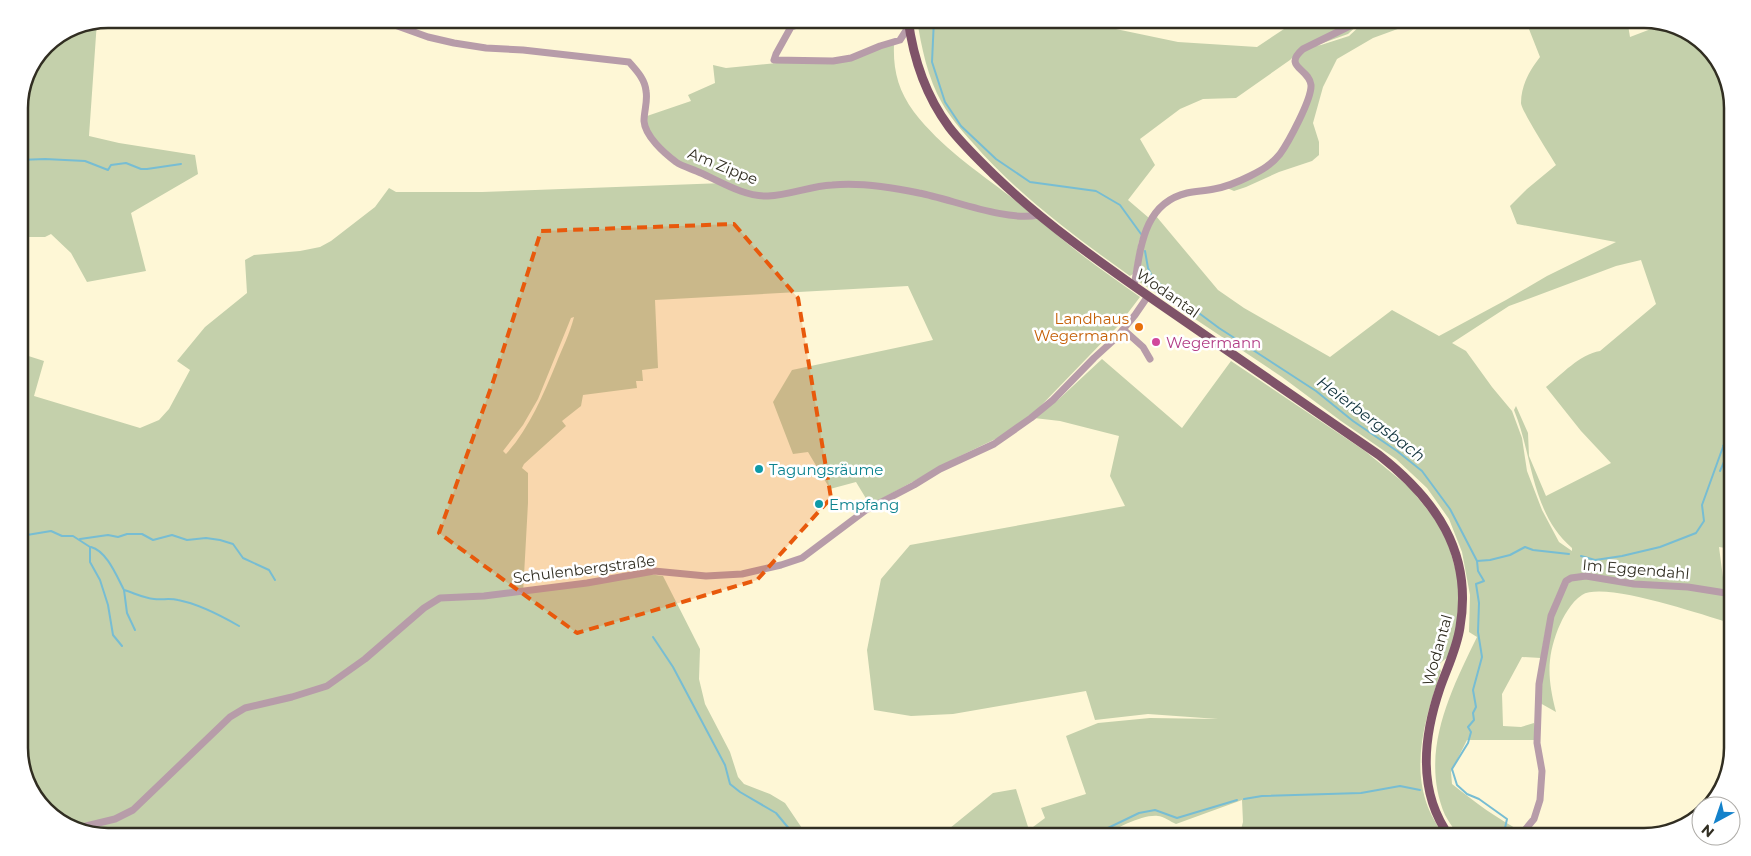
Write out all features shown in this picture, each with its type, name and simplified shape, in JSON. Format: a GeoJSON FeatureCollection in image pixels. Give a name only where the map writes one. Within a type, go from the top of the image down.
{"type":"FeatureCollection","features":[{"type":"Feature","properties":{"kind":"main road","name":"Wodantal"},"geometry":{"type":"LineString","coordinates":[[909,28],[916,59],[934,104],[950,127],[976,157],[1038,215],[1085,252],[1379,455],[1418,490],[1433,508],[1445,526],[1458,562],[1462,589],[1462,613],[1454,650],[1440,687],[1426,749],[1429,789],[1445,828]]}},
{"type":"Feature","properties":{"kind":"street","name":"Am Zippe"},"geometry":{"type":"LineString","coordinates":[[403,28],[428,37],[486,48],[523,50],[629,62],[641,78],[646,89],[645,128],[660,147],[677,162],[736,189],[754,195],[781,194],[833,184],[872,186],[921,193],[1000,213],[1028,217],[1038,215]]}},
{"type":"Feature","properties":{"kind":"street","name":"Wodantal"},"geometry":{"type":"LineString","coordinates":[[790,28],[774,60],[833,61],[851,58],[900,40],[905,28]]}},
{"type":"Feature","properties":{"kind":"street"},"geometry":{"type":"LineString","coordinates":[[1132,285],[1135,281],[1143,238],[1154,214],[1168,200],[1188,192],[1228,186],[1269,167],[1280,154],[1290,138],[1310,91],[1310,81],[1295,63],[1296,56],[1303,49],[1346,28]]}},
{"type":"Feature","properties":{"kind":"street","name":"Schulenbergstraße"},"geometry":{"type":"LineString","coordinates":[[85,825],[115,819],[133,810],[239,710],[300,695],[327,686],[365,659],[424,608],[440,598],[484,596],[587,583],[654,571],[706,576],[742,574],[781,566],[802,558],[866,510],[940,469],[1009,435],[1053,400],[1124,330],[1148,296]]}},
{"type":"Feature","properties":{"kind":"street"},"geometry":{"type":"LineString","coordinates":[[1124,330],[1144,347],[1150,359]]}},
{"type":"Feature","properties":{"kind":"street","name":"Im Eggendahl"},"geometry":{"type":"LineString","coordinates":[[1526,828],[1534,819],[1540,800],[1542,771],[1537,744],[1539,684],[1545,643],[1551,616],[1566,581],[1571,578],[1586,576],[1634,584],[1688,586],[1724,593]]}},
{"type":"Feature","properties":{"kind":"highlighted area"},"geometry":{"type":"Polygon","coordinates":[[[734,224],[798,298],[831,498],[757,580],[577,633],[439,533],[493,382],[541,231],[734,224]]]}},
{"type":"Feature","properties":{"kind":"green space"},"geometry":{"type":"Polygon","coordinates":[[[919,28],[1111,28],[1178,42],[1257,47],[1284,28],[1355,28],[1348,34],[1320,44],[1305,45],[1290,60],[1236,98],[1203,99],[1180,109],[1140,139],[1155,165],[1128,200],[1149,218],[1139,241],[1133,274],[1130,276],[1067,230],[1027,197],[989,161],[945,108],[933,84],[923,51],[919,28]]]}},
{"type":"Feature","properties":{"kind":"green space"},"geometry":{"type":"Polygon","coordinates":[[[1358,28],[1400,28],[1373,38],[1337,59],[1323,87],[1313,123],[1319,142],[1319,155],[1312,161],[1279,172],[1246,187],[1234,191],[1227,188],[1283,154],[1313,87],[1295,57],[1306,47],[1321,45],[1349,36],[1358,28]]]}},
{"type":"Feature","properties":{"kind":"green space"},"geometry":{"type":"Polygon","coordinates":[[[1529,28],[1628,28],[1630,37],[1652,29],[1659,29],[1679,36],[1696,47],[1710,63],[1719,82],[1723,102],[1724,548],[1719,547],[1724,583],[1724,621],[1630,595],[1593,592],[1582,595],[1574,602],[1565,615],[1554,640],[1550,660],[1550,680],[1556,712],[1540,703],[1542,674],[1551,620],[1556,604],[1571,581],[1571,576],[1564,582],[1554,601],[1541,658],[1522,657],[1502,694],[1503,726],[1521,727],[1534,723],[1536,740],[1467,740],[1451,772],[1452,784],[1495,816],[1515,828],[1453,828],[1445,815],[1438,792],[1435,769],[1437,746],[1448,701],[1477,637],[1469,632],[1470,595],[1462,552],[1449,519],[1427,488],[1396,459],[1282,377],[1138,281],[1141,256],[1156,216],[1218,290],[1244,308],[1330,357],[1392,310],[1439,336],[1547,276],[1616,242],[1517,224],[1510,206],[1556,165],[1530,123],[1521,103],[1521,96],[1527,78],[1540,57],[1529,28]],[[1641,260],[1616,266],[1509,306],[1452,343],[1466,351],[1512,411],[1522,438],[1527,471],[1542,510],[1559,542],[1572,551],[1572,548],[1548,518],[1541,501],[1514,410],[1516,406],[1528,433],[1529,456],[1546,496],[1611,463],[1581,431],[1546,387],[1585,356],[1600,351],[1656,304],[1641,260]]]}},
{"type":"Feature","properties":{"kind":"green space"},"geometry":{"type":"Polygon","coordinates":[[[96,29],[89,136],[119,143],[195,155],[198,174],[131,213],[146,271],[87,282],[71,253],[51,234],[45,237],[28,237],[29,92],[41,63],[51,51],[63,41],[77,34],[96,29]]]}},
{"type":"Feature","properties":{"kind":"green space"},"geometry":{"type":"Polygon","coordinates":[[[894,44],[894,62],[900,88],[914,112],[925,125],[960,158],[1081,254],[1140,297],[1118,326],[1030,417],[1008,433],[960,456],[870,505],[856,482],[830,489],[808,452],[793,454],[773,402],[792,370],[933,340],[908,286],[655,300],[658,368],[642,370],[643,381],[636,381],[637,388],[583,395],[581,406],[562,421],[566,426],[524,464],[522,468],[528,473],[528,503],[523,594],[648,574],[663,576],[700,649],[699,679],[705,704],[730,752],[738,777],[744,784],[770,794],[785,803],[802,828],[97,828],[72,820],[55,809],[47,801],[36,784],[29,764],[28,754],[28,356],[44,361],[34,396],[140,428],[159,420],[169,409],[190,370],[177,361],[205,327],[247,293],[245,260],[254,255],[300,251],[320,247],[331,241],[375,207],[389,188],[396,192],[482,192],[724,183],[688,166],[664,149],[655,140],[649,128],[647,116],[691,101],[688,95],[715,83],[713,65],[726,68],[777,63],[833,63],[894,44]],[[574,317],[571,318],[538,399],[523,425],[503,451],[506,454],[522,434],[535,411],[566,341],[574,317]]]}},
{"type":"Feature","properties":{"kind":"green space"},"geometry":{"type":"Polygon","coordinates":[[[1102,359],[1182,428],[1231,361],[1365,451],[1409,487],[1439,524],[1448,543],[1459,582],[1459,619],[1449,656],[1438,665],[1441,671],[1428,713],[1421,756],[1421,777],[1425,797],[1433,818],[1440,828],[1241,828],[1242,800],[1176,824],[1160,816],[1152,816],[1118,828],[1032,828],[1045,818],[1041,808],[1086,794],[1066,736],[1098,723],[1150,718],[1218,719],[1148,714],[1095,720],[1086,691],[953,714],[911,716],[874,710],[867,650],[881,579],[910,545],[1125,506],[1110,476],[1119,436],[1060,421],[1034,418],[1059,399],[1102,359]]]}},
{"type":"Feature","properties":{"kind":"green space"},"geometry":{"type":"Polygon","coordinates":[[[1016,789],[1028,828],[950,828],[993,793],[1016,789]]]}},
{"type":"Feature","properties":{"kind":"waterway","name":"Heierbergsbach"},"geometry":{"type":"LineString","coordinates":[[934,28],[932,62],[945,102],[961,126],[996,159],[1030,182],[1096,191],[1120,205],[1141,234]]}},
{"type":"Feature","properties":{"kind":"waterway"},"geometry":{"type":"LineString","coordinates":[[28,160],[85,161],[108,170],[111,165],[126,163],[141,169],[181,164]]}},
{"type":"Feature","properties":{"kind":"waterway","name":"Heierbergsbach"},"geometry":{"type":"LineString","coordinates":[[1145,251],[1148,268],[1153,279],[1219,328],[1316,391],[1353,421],[1397,451],[1422,471],[1450,509],[1477,561],[1478,571],[1484,581],[1476,584],[1479,603],[1478,632],[1482,657],[1473,690],[1476,707],[1473,713],[1474,720],[1468,727],[1471,732],[1468,743],[1452,769],[1457,785],[1467,794],[1479,799],[1507,819],[1505,828]]}},
{"type":"Feature","properties":{"kind":"waterway"},"geometry":{"type":"LineString","coordinates":[[1581,556],[1595,560],[1622,556],[1660,547],[1696,533],[1704,521],[1702,505],[1724,445]]}},
{"type":"Feature","properties":{"kind":"waterway"},"geometry":{"type":"LineString","coordinates":[[1720,471],[1724,463]]}},
{"type":"Feature","properties":{"kind":"waterway"},"geometry":{"type":"LineString","coordinates":[[28,535],[51,531],[62,536],[73,536],[90,547],[90,562],[100,580],[108,605],[113,635],[122,646]]}},
{"type":"Feature","properties":{"kind":"waterway"},"geometry":{"type":"LineString","coordinates":[[80,539],[108,535],[118,537],[127,534],[142,534],[153,540],[172,535],[187,540],[206,538],[220,540],[233,544],[243,558],[269,570],[275,580]]}},
{"type":"Feature","properties":{"kind":"waterway"},"geometry":{"type":"LineString","coordinates":[[91,547],[97,549],[107,559],[124,590],[143,597],[175,599],[194,604],[239,626]]}},
{"type":"Feature","properties":{"kind":"waterway"},"geometry":{"type":"LineString","coordinates":[[1477,561],[1510,555],[1525,547],[1533,550],[1569,554]]}},
{"type":"Feature","properties":{"kind":"waterway"},"geometry":{"type":"LineString","coordinates":[[124,590],[127,613],[135,630]]}},
{"type":"Feature","properties":{"kind":"waterway"},"geometry":{"type":"LineString","coordinates":[[653,637],[673,667],[725,765],[730,784],[776,813],[788,828]]}},
{"type":"Feature","properties":{"kind":"waterway"},"geometry":{"type":"LineString","coordinates":[[1244,799],[1262,796],[1361,793],[1400,786],[1420,790]]}},
{"type":"Feature","properties":{"kind":"waterway"},"geometry":{"type":"LineString","coordinates":[[1108,828],[1139,813],[1155,810],[1177,818],[1237,800]]}},
{"type":"Feature","properties":{"kind":"place","name":"Landhaus Wegermann"},"geometry":{"type":"Point","coordinates":[1139,327]}},
{"type":"Feature","properties":{"kind":"place","name":"Wegermann"},"geometry":{"type":"Point","coordinates":[1156,342]}},
{"type":"Feature","properties":{"kind":"place","name":"Tagungsräume"},"geometry":{"type":"Point","coordinates":[759,469]}},
{"type":"Feature","properties":{"kind":"place","name":"Empfang"},"geometry":{"type":"Point","coordinates":[819,504]}}]}
